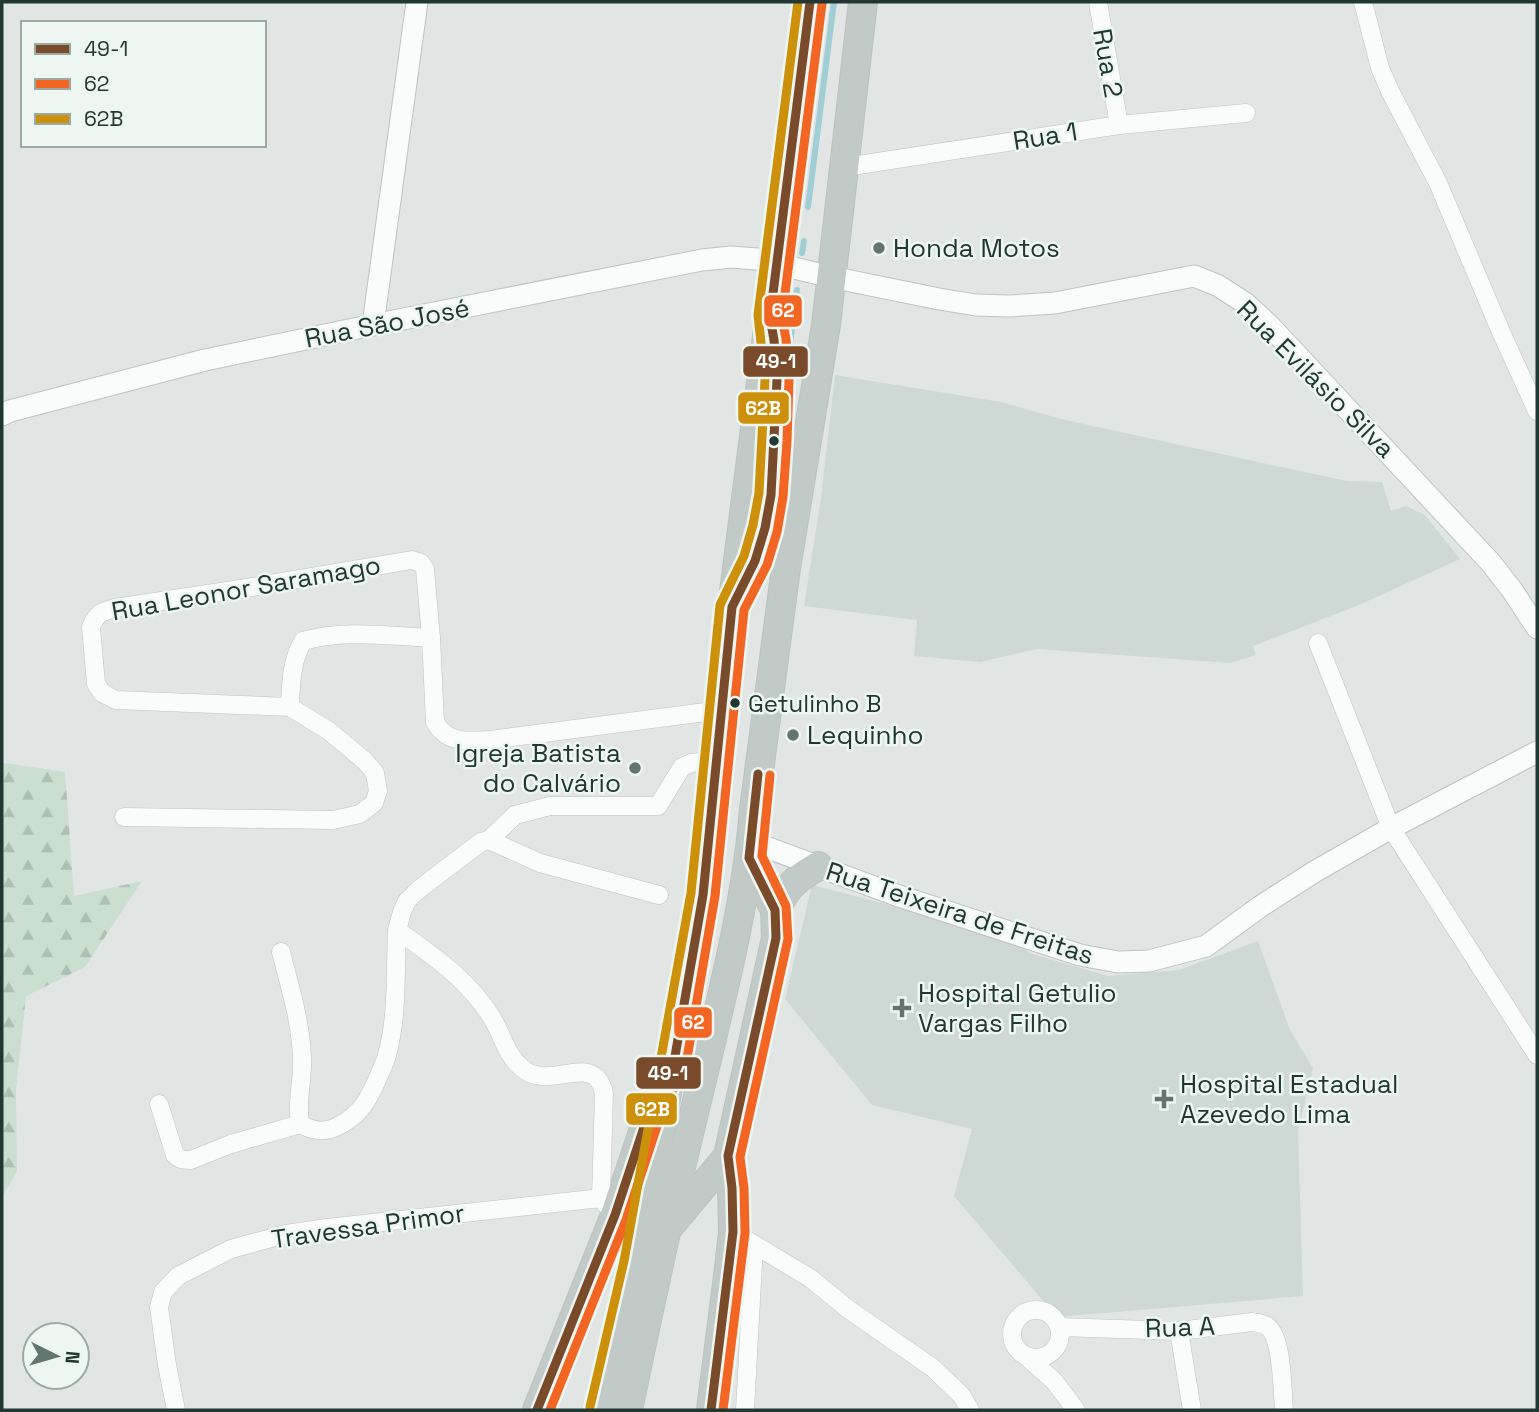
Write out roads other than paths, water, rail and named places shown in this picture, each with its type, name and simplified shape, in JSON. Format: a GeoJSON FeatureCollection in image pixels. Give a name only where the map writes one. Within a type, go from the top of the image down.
{"type":"FeatureCollection","features":[{"type":"Feature","properties":{"kind":"highway"},"geometry":{"type":"LineString","coordinates":[[602,1410],[636,1263],[703,895],[710,756],[721,710],[810,2]]}},
{"type":"Feature","properties":{"kind":"highway"},"geometry":{"type":"LineString","coordinates":[[628,1410],[665,1232],[723,998],[750,850],[784,582],[821,354],[863,2]]}},
{"type":"Feature","properties":{"kind":"highway"},"geometry":{"type":"LineString","coordinates":[[711,1410],[744,1238],[732,1188],[728,1156],[776,938],[775,910],[750,850]]}},
{"type":"Feature","properties":{"kind":"highway"},"geometry":{"type":"LineString","coordinates":[[775,910],[786,890],[798,878],[818,866]]}},
{"type":"Feature","properties":{"kind":"highway"},"geometry":{"type":"LineString","coordinates":[[537,1410],[608,1207],[651,1107],[674,1062]]}},
{"type":"Feature","properties":{"kind":"highway"},"geometry":{"type":"LineString","coordinates":[[665,1232],[728,1156]]}},
{"type":"Feature","properties":{"kind":"street"},"geometry":{"type":"LineString","coordinates":[[373,325],[418,2]]}},
{"type":"Feature","properties":{"kind":"street","name":"Rua 2"},"geometry":{"type":"LineString","coordinates":[[1098,2],[1119,125]]}},
{"type":"Feature","properties":{"kind":"street"},"geometry":{"type":"LineString","coordinates":[[1363,2],[1380,68],[1438,183],[1537,411]]}},
{"type":"Feature","properties":{"kind":"street","name":"Rua 1"},"geometry":{"type":"LineString","coordinates":[[845,167],[1119,125],[1247,113]]}},
{"type":"Feature","properties":{"kind":"street","name":"Rua São José"},"geometry":{"type":"LineString","coordinates":[[2,415],[205,360],[702,260],[731,257],[776,264]]}},
{"type":"Feature","properties":{"kind":"street","name":"Rua Evilásio Silva"},"geometry":{"type":"LineString","coordinates":[[776,264],[939,299],[1009,306],[1055,303],[1194,276],[1217,285],[1245,303],[1269,325],[1422,488],[1491,563],[1537,628]]}},
{"type":"Feature","properties":{"kind":"street","name":"Rua Leonor Saramago"},"geometry":{"type":"LineString","coordinates":[[290,706],[116,700],[103,693],[96,684],[91,627],[94,619],[102,612],[115,608],[412,560],[421,563],[425,569],[435,722],[440,732],[453,739],[491,740],[721,710]]}},
{"type":"Feature","properties":{"kind":"street"},"geometry":{"type":"LineString","coordinates":[[124,817],[333,820],[360,814],[373,803],[378,791],[375,773],[365,761],[329,731],[290,706],[292,668],[299,649],[303,641],[312,638],[348,634],[431,638]]}},
{"type":"Feature","properties":{"kind":"street"},"geometry":{"type":"LineString","coordinates":[[1318,643],[1391,828],[1537,1055]]}},
{"type":"Feature","properties":{"kind":"street","name":"Rua Teixeira de Freitas"},"geometry":{"type":"LineString","coordinates":[[750,850],[818,866],[896,895],[1080,955],[1118,962],[1149,961],[1206,946],[1314,872],[1391,828],[1537,752]]}},
{"type":"Feature","properties":{"kind":"street"},"geometry":{"type":"LineString","coordinates":[[159,1104],[175,1155],[184,1160],[300,1124],[316,1131],[330,1131],[353,1118],[368,1100],[387,1056],[394,1012],[397,930],[407,901],[481,842],[489,840],[515,815],[550,806],[657,806],[682,767],[710,756]]}},
{"type":"Feature","properties":{"kind":"street"},"geometry":{"type":"LineString","coordinates":[[489,840],[540,863],[659,895]]}},
{"type":"Feature","properties":{"kind":"street"},"geometry":{"type":"LineString","coordinates":[[397,930],[464,982],[491,1017],[511,1057],[523,1070],[537,1076],[552,1077],[587,1072],[596,1075],[604,1093],[608,1207]]}},
{"type":"Feature","properties":{"kind":"street"},"geometry":{"type":"LineString","coordinates":[[281,952],[299,1021],[302,1061],[300,1124]]}},
{"type":"Feature","properties":{"kind":"street","name":"Travessa Primor"},"geometry":{"type":"LineString","coordinates":[[176,1410],[159,1307],[163,1292],[178,1276],[231,1249],[286,1234],[327,1228],[608,1207]]}},
{"type":"Feature","properties":{"kind":"street"},"geometry":{"type":"LineString","coordinates":[[744,1238],[745,1410]]}},
{"type":"Feature","properties":{"kind":"street"},"geometry":{"type":"LineString","coordinates":[[744,1238],[810,1278],[848,1309],[933,1368],[962,1396],[970,1410]]}},
{"type":"Feature","properties":{"kind":"street","name":"Rua A"},"geometry":{"type":"LineString","coordinates":[[1027,1357],[1016,1349],[1011,1336],[1014,1323],[1022,1314],[1032,1310],[1043,1311],[1053,1317],[1059,1327],[1179,1331],[1252,1322],[1264,1324],[1271,1329],[1278,1344],[1284,1410]]}},
{"type":"Feature","properties":{"kind":"street"},"geometry":{"type":"LineString","coordinates":[[1027,1357],[1040,1359],[1052,1352],[1059,1341],[1059,1327]]}},
{"type":"Feature","properties":{"kind":"street"},"geometry":{"type":"LineString","coordinates":[[1179,1331],[1192,1410]]}},
{"type":"Feature","properties":{"kind":"street"},"geometry":{"type":"LineString","coordinates":[[1027,1357],[1054,1381],[1076,1410]]}},
{"type":"Feature","properties":{"kind":"waterway"},"geometry":{"type":"LineString","coordinates":[[808,207],[834,2]]}},
{"type":"Feature","properties":{"kind":"waterway"},"geometry":{"type":"LineString","coordinates":[[802,253],[804,241]]}},
{"type":"Feature","properties":{"kind":"waterway"},"geometry":{"type":"LineString","coordinates":[[789,352],[797,290]]}},
{"type":"Feature","properties":{"kind":"place","name":"Honda Motos"},"geometry":{"type":"Point","coordinates":[879,248]}},
{"type":"Feature","properties":{"kind":"place","name":"Getulinho B"},"geometry":{"type":"Point","coordinates":[735,703]}},
{"type":"Feature","properties":{"kind":"place","name":"Lequinho"},"geometry":{"type":"Point","coordinates":[793,735]}},
{"type":"Feature","properties":{"kind":"place","name":"Igreja Batista do Calvário"},"geometry":{"type":"Point","coordinates":[635,768]}},
{"type":"Feature","properties":{"kind":"place","name":"Hospital Getulio Vargas Filho"},"geometry":{"type":"Point","coordinates":[902,1008]}},
{"type":"Feature","properties":{"kind":"place","name":"Hospital Estadual Azevedo Lima"},"geometry":{"type":"Point","coordinates":[1164,1099]}}]}
